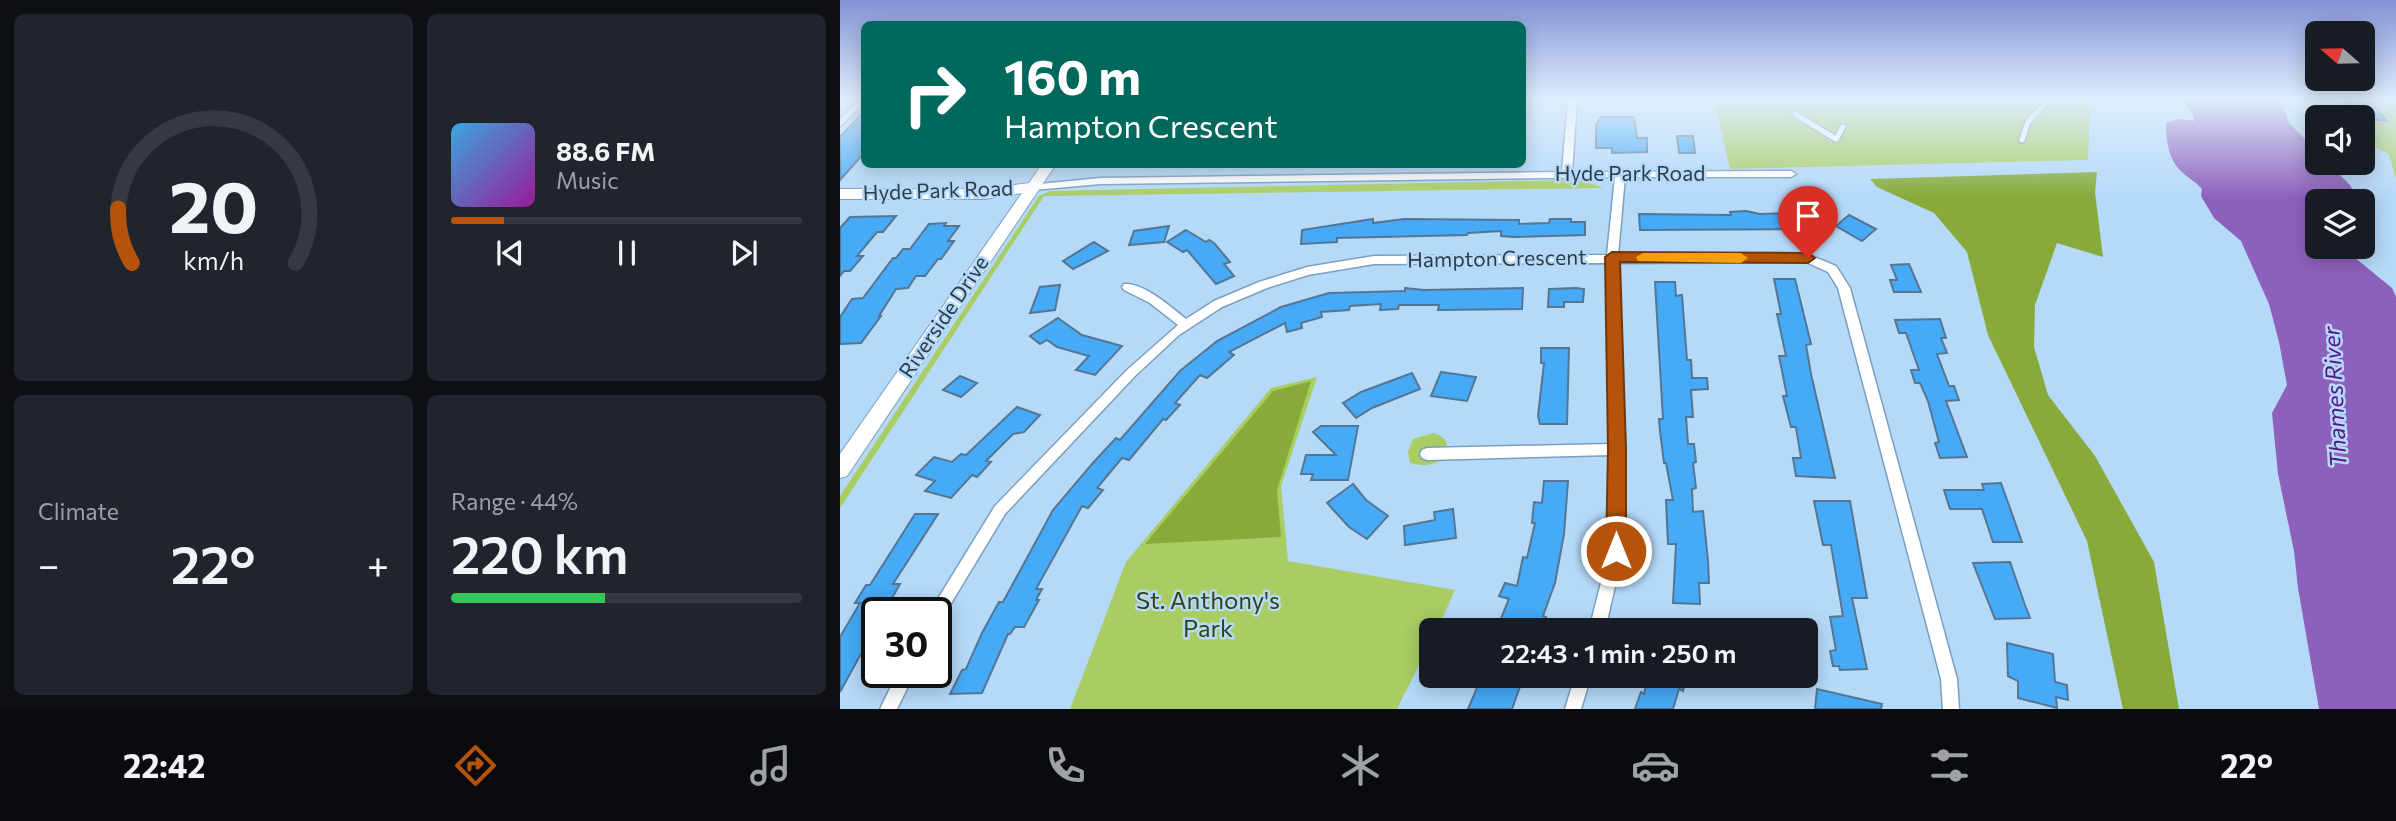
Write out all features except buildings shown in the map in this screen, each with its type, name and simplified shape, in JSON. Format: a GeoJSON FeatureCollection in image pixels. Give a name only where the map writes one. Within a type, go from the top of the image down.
{"type":"FeatureCollection","features":[{"type":"Feature","properties":{"kind":"main road","name":"Riverside Drive"},"geometry":{"type":"LineString","coordinates":[[840,470],[1046,168]]}},
{"type":"Feature","properties":{"kind":"main road","name":"Hyde Park Road"},"geometry":{"type":"LineString","coordinates":[[840,194],[984,194],[1034,187]]}},
{"type":"Feature","properties":{"kind":"street"},"geometry":{"type":"LineString","coordinates":[[1567,175],[1570,132]]}},
{"type":"Feature","properties":{"kind":"street"},"geometry":{"type":"LineString","coordinates":[[1600,618],[1616,551],[1617,449],[1612,257],[1620,174]]}},
{"type":"Feature","properties":{"kind":"street","name":"Hyde Park Road"},"geometry":{"type":"LineString","coordinates":[[1034,187],[1100,181],[1791,174]]}},
{"type":"Feature","properties":{"kind":"street","name":"Hampton Crescent"},"geometry":{"type":"LineString","coordinates":[[947,597],[1000,510],[1131,373],[1185,324],[1218,304],[1263,285],[1307,271],[1360,262],[1612,257],[1808,258],[1832,269],[1844,288],[1945,666],[1951,709]]}},
{"type":"Feature","properties":{"kind":"street"},"geometry":{"type":"LineString","coordinates":[[1128,287],[1154,300],[1185,324]]}},
{"type":"Feature","properties":{"kind":"street"},"geometry":{"type":"LineString","coordinates":[[1427,454],[1617,449]]}},
{"type":"Feature","properties":{"kind":"street"},"geometry":{"type":"LineString","coordinates":[[888,709],[899,688]]}},
{"type":"Feature","properties":{"kind":"street"},"geometry":{"type":"LineString","coordinates":[[1573,709],[1579,688]]}},
{"type":"Feature","properties":{"kind":"lane"},"geometry":{"type":"LineString","coordinates":[[1825,132],[1836,139],[1840,132]]}},
{"type":"Feature","properties":{"kind":"lane"},"geometry":{"type":"LineString","coordinates":[[2022,140],[2025,132]]}},
{"type":"Feature","properties":{"kind":"green space"},"geometry":{"type":"Polygon","coordinates":[[[1722,132],[2089,132],[2088,160],[1730,169],[1722,132]]]}},
{"type":"Feature","properties":{"kind":"green space"},"geometry":{"type":"Polygon","coordinates":[[[2375,132],[2396,132],[2396,179],[2389,154],[2375,147],[2375,132]]]}},
{"type":"Feature","properties":{"kind":"green space"},"geometry":{"type":"Polygon","coordinates":[[[2097,172],[2095,193],[2103,257],[2057,243],[2035,305],[2034,347],[2048,395],[2095,456],[2154,562],[2179,709],[2123,709],[2087,541],[1988,335],[1967,252],[1934,213],[1877,187],[1870,179],[2097,172]]]}},
{"type":"Feature","properties":{"kind":"green space"},"geometry":{"type":"Polygon","coordinates":[[[1570,180],[1588,182],[1603,188],[1044,196],[840,508],[840,496],[1039,196],[1050,191],[1570,180]]]}},
{"type":"Feature","properties":{"kind":"green space","name":"St. Anthony's Park"},"geometry":{"type":"Polygon","coordinates":[[[1317,377],[1281,486],[1288,561],[1455,590],[1442,618],[1419,618],[1419,665],[1397,709],[1070,709],[1126,562],[1271,388],[1317,377]]]}},
{"type":"Feature","properties":{"kind":"green space"},"geometry":{"type":"Polygon","coordinates":[[[1311,381],[1277,490],[1281,537],[1145,544],[1273,391],[1311,381]]]}},
{"type":"Feature","properties":{"kind":"green space"},"geometry":{"type":"Polygon","coordinates":[[[1433,433],[1445,441],[1447,455],[1430,465],[1410,463],[1408,452],[1413,439],[1433,433]]]}},
{"type":"Feature","properties":{"kind":"water","name":"Thames River"},"geometry":{"type":"Polygon","coordinates":[[[2166,132],[2298,132],[2305,139],[2305,175],[2340,175],[2352,189],[2305,189],[2305,259],[2356,259],[2392,288],[2396,297],[2396,709],[2319,709],[2294,551],[2278,474],[2272,413],[2287,385],[2269,304],[2241,241],[2214,218],[2201,196],[2202,189],[2181,171],[2171,155],[2166,132]]]}},
{"type":"Feature","properties":{"kind":"slow traffic"},"geometry":{"type":"LineString","coordinates":[[1643,257],[1741,258]]}},
{"type":"Feature","properties":{"kind":"route"},"geometry":{"type":"LineString","coordinates":[[1616,551],[1617,449],[1612,257],[1808,258]]}}]}
